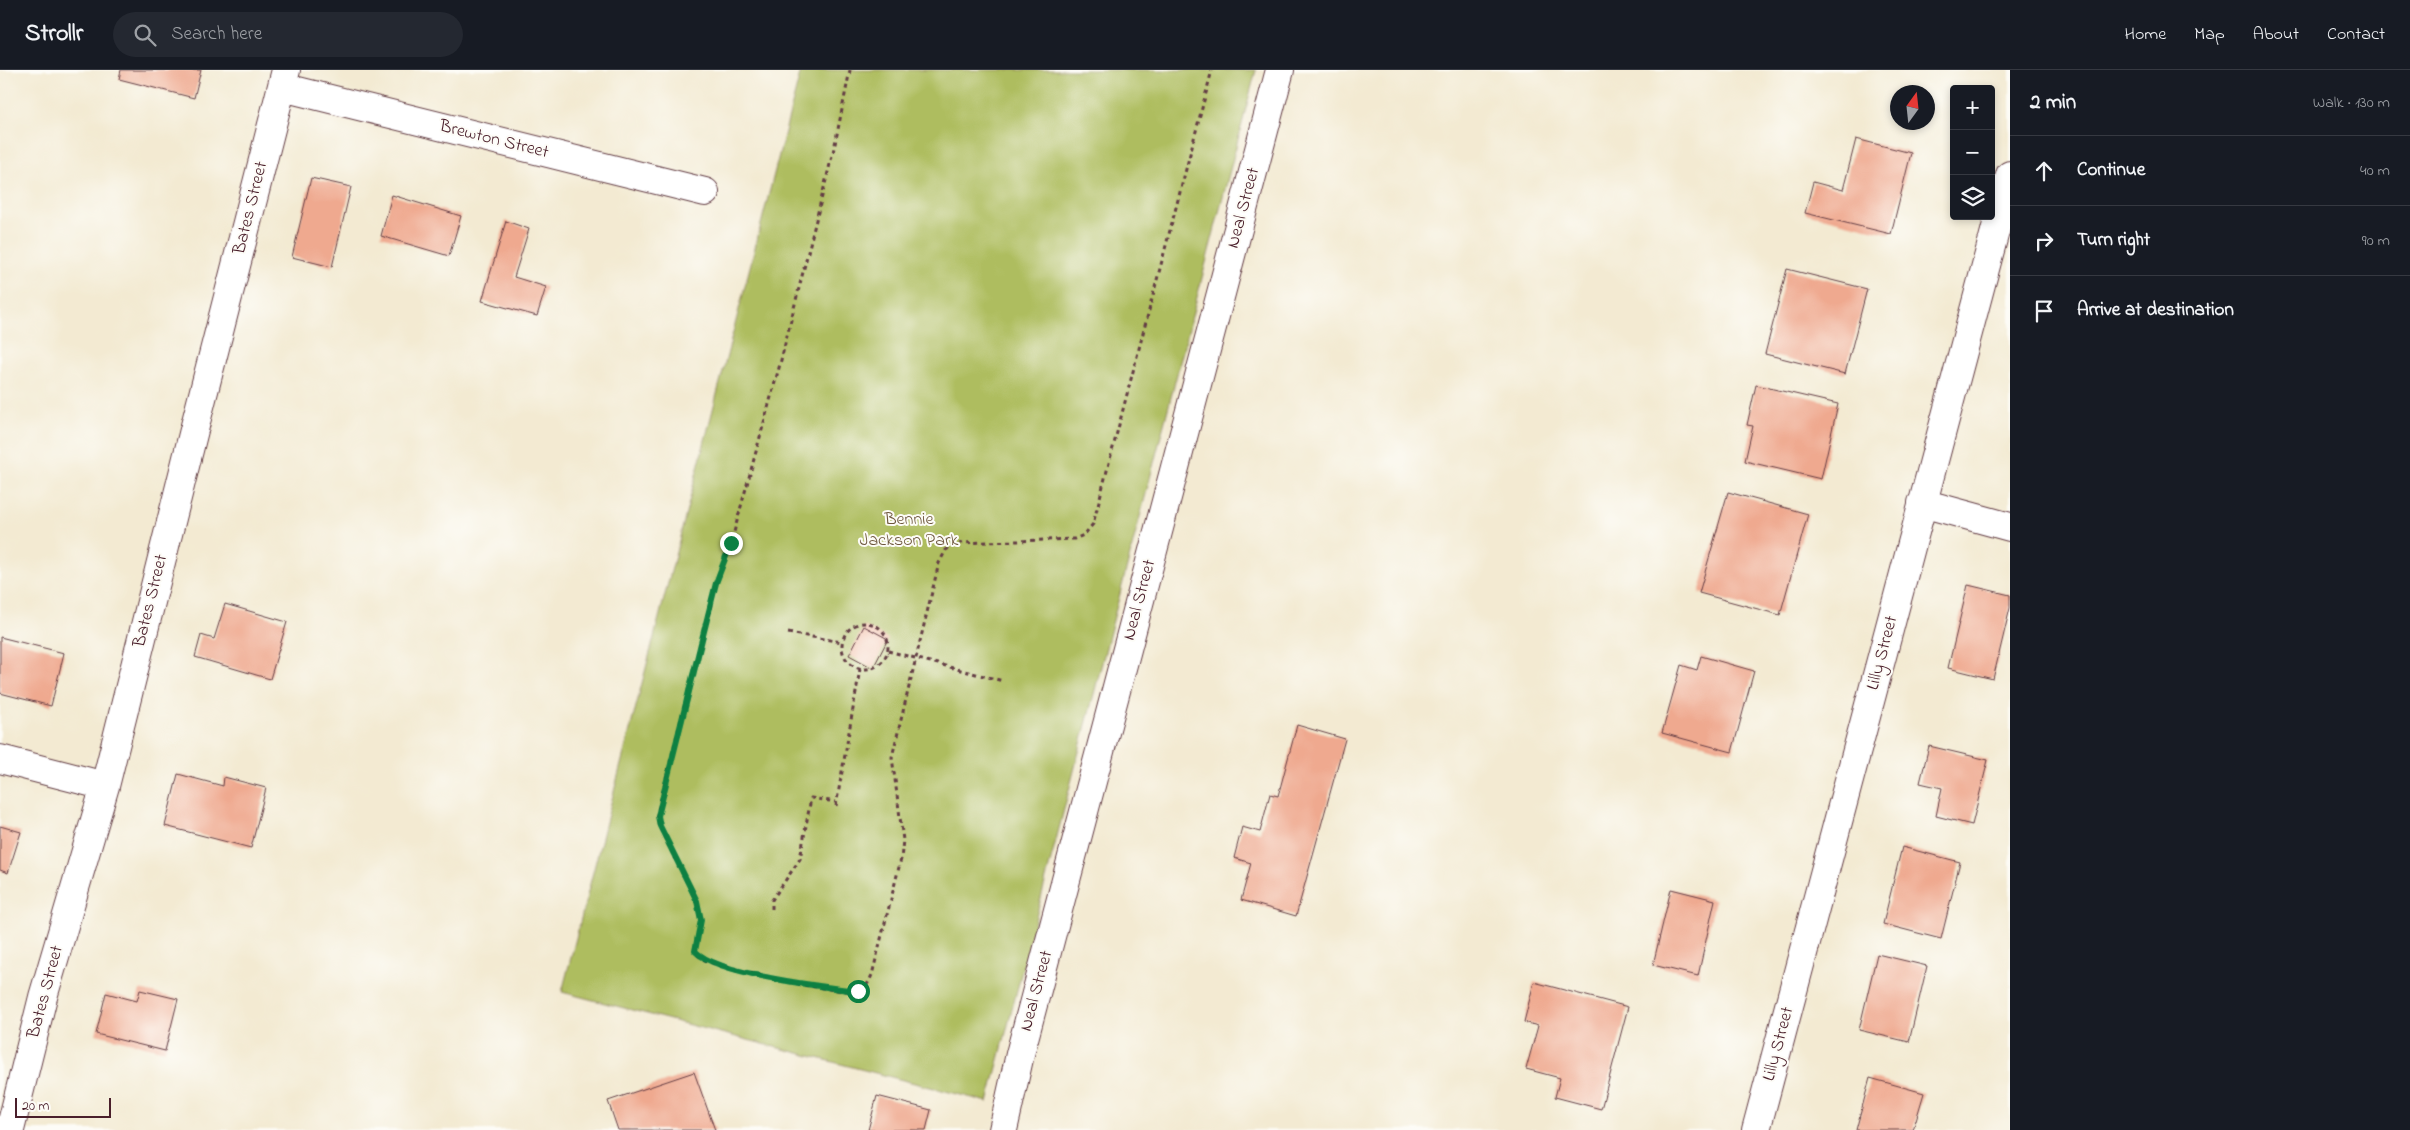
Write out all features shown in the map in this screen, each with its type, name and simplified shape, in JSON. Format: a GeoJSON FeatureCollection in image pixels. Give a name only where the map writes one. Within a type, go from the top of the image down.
{"type":"FeatureCollection","features":[{"type":"Feature","properties":{"kind":"street","name":"Neal Street"},"geometry":{"type":"LineString","coordinates":[[1003,1130],[1020,1054],[1280,70]]}},
{"type":"Feature","properties":{"kind":"street","name":"Brewton Street"},"geometry":{"type":"LineString","coordinates":[[284,78],[705,192]]}},
{"type":"Feature","properties":{"kind":"street","name":"Bates Street"},"geometry":{"type":"LineString","coordinates":[[10,1130],[43,997],[105,786],[284,78]]}},
{"type":"Feature","properties":{"kind":"street","name":"Lilly Street"},"geometry":{"type":"LineString","coordinates":[[1756,1130],[2010,175]]}},
{"type":"Feature","properties":{"kind":"street"},"geometry":{"type":"LineString","coordinates":[[1922,504],[2010,527]]}},
{"type":"Feature","properties":{"kind":"street"},"geometry":{"type":"LineString","coordinates":[[0,759],[105,786]]}},
{"type":"Feature","properties":{"kind":"path"},"geometry":{"type":"LineString","coordinates":[[850,70],[835,144],[782,354],[731,543],[716,583],[659,805],[658,816],[660,826],[697,901],[701,920],[695,951],[702,958],[730,968],[817,986],[858,991],[866,987],[872,974],[902,859],[903,840],[892,757],[939,563],[946,550],[958,543],[1074,538],[1084,535],[1093,524],[1212,70]]}},
{"type":"Feature","properties":{"kind":"path"},"geometry":{"type":"LineString","coordinates":[[862,623],[870,624],[882,631],[888,644],[888,651],[879,665],[872,669],[860,669],[849,664],[844,657],[842,642],[849,629],[862,623]]}},
{"type":"Feature","properties":{"kind":"path"},"geometry":{"type":"LineString","coordinates":[[788,633],[842,642]]}},
{"type":"Feature","properties":{"kind":"path"},"geometry":{"type":"LineString","coordinates":[[888,651],[1003,681]]}},
{"type":"Feature","properties":{"kind":"path"},"geometry":{"type":"LineString","coordinates":[[772,909],[772,900],[800,860],[811,798],[836,804],[860,669]]}},
{"type":"Feature","properties":{"kind":"green space","name":"Bennie Jackson Park"},"geometry":{"type":"Polygon","coordinates":[[[801,70],[1256,70],[988,1102],[562,992],[801,70]]]}},
{"type":"Feature","properties":{"kind":"building"},"geometry":{"type":"Polygon","coordinates":[[[121,70],[201,70],[194,98],[119,79],[121,70]]]}},
{"type":"Feature","properties":{"kind":"building"},"geometry":{"type":"Polygon","coordinates":[[[1856,139],[1911,153],[1891,234],[1805,213],[1813,182],[1843,190],[1856,139]]]}},
{"type":"Feature","properties":{"kind":"building"},"geometry":{"type":"Polygon","coordinates":[[[311,178],[351,187],[332,267],[292,257],[311,178]]]}},
{"type":"Feature","properties":{"kind":"building"},"geometry":{"type":"Polygon","coordinates":[[[392,195],[461,216],[449,256],[381,236],[392,195]]]}},
{"type":"Feature","properties":{"kind":"building"},"geometry":{"type":"Polygon","coordinates":[[[506,221],[529,229],[514,277],[546,287],[537,316],[482,301],[506,221]]]}},
{"type":"Feature","properties":{"kind":"building"},"geometry":{"type":"Polygon","coordinates":[[[1787,269],[1867,289],[1845,374],[1765,354],[1787,269]]]}},
{"type":"Feature","properties":{"kind":"building"},"geometry":{"type":"Polygon","coordinates":[[[1756,385],[1838,404],[1821,479],[1745,461],[1753,426],[1747,425],[1756,385]]]}},
{"type":"Feature","properties":{"kind":"building"},"geometry":{"type":"Polygon","coordinates":[[[1728,492],[1808,514],[1780,615],[1699,593],[1728,492]]]}},
{"type":"Feature","properties":{"kind":"building"},"geometry":{"type":"Polygon","coordinates":[[[1968,585],[2010,595],[2010,608],[1993,679],[1948,668],[1968,585]]]}},
{"type":"Feature","properties":{"kind":"building"},"geometry":{"type":"Polygon","coordinates":[[[225,604],[287,622],[270,679],[195,657],[201,635],[214,639],[225,604]]]}},
{"type":"Feature","properties":{"kind":"building"},"geometry":{"type":"Polygon","coordinates":[[[864,626],[888,639],[873,668],[849,655],[864,626]]]}},
{"type":"Feature","properties":{"kind":"building"},"geometry":{"type":"Polygon","coordinates":[[[0,637],[64,653],[51,706],[0,693],[0,637]]]}},
{"type":"Feature","properties":{"kind":"building"},"geometry":{"type":"Polygon","coordinates":[[[1701,656],[1754,671],[1732,752],[1662,733],[1681,665],[1697,670],[1701,656]]]}},
{"type":"Feature","properties":{"kind":"building"},"geometry":{"type":"Polygon","coordinates":[[[1297,725],[1345,739],[1296,916],[1241,900],[1251,863],[1234,858],[1242,827],[1260,832],[1270,794],[1278,796],[1297,725]]]}},
{"type":"Feature","properties":{"kind":"building"},"geometry":{"type":"Polygon","coordinates":[[[1929,746],[1988,760],[1972,825],[1936,816],[1942,788],[1920,783],[1929,746]]]}},
{"type":"Feature","properties":{"kind":"building"},"geometry":{"type":"Polygon","coordinates":[[[178,774],[223,786],[224,777],[266,788],[251,848],[165,826],[178,774]]]}},
{"type":"Feature","properties":{"kind":"building"},"geometry":{"type":"Polygon","coordinates":[[[0,826],[21,832],[8,873],[0,870],[0,826]]]}},
{"type":"Feature","properties":{"kind":"building"},"geometry":{"type":"Polygon","coordinates":[[[1902,847],[1960,862],[1941,939],[1883,924],[1902,847]]]}},
{"type":"Feature","properties":{"kind":"building"},"geometry":{"type":"Polygon","coordinates":[[[1671,889],[1715,900],[1698,976],[1653,965],[1671,889]]]}},
{"type":"Feature","properties":{"kind":"building"},"geometry":{"type":"Polygon","coordinates":[[[1877,954],[1927,966],[1909,1042],[1859,1030],[1877,954]]]}},
{"type":"Feature","properties":{"kind":"building"},"geometry":{"type":"Polygon","coordinates":[[[1534,982],[1628,1007],[1601,1109],[1555,1097],[1560,1078],[1526,1069],[1538,1026],[1524,1022],[1534,982]]]}},
{"type":"Feature","properties":{"kind":"building"},"geometry":{"type":"Polygon","coordinates":[[[140,990],[178,999],[165,1051],[96,1034],[106,993],[137,1001],[140,990]]]}},
{"type":"Feature","properties":{"kind":"building"},"geometry":{"type":"Polygon","coordinates":[[[694,1072],[715,1130],[618,1130],[608,1101],[694,1072]]]}},
{"type":"Feature","properties":{"kind":"building"},"geometry":{"type":"Polygon","coordinates":[[[1870,1078],[1924,1093],[1913,1130],[1856,1130],[1870,1078]]]}},
{"type":"Feature","properties":{"kind":"building"},"geometry":{"type":"Polygon","coordinates":[[[877,1096],[931,1110],[926,1130],[868,1130],[877,1096]]]}},
{"type":"Feature","properties":{"kind":"route"},"geometry":{"type":"LineString","coordinates":[[731,543],[716,583],[659,805],[658,816],[660,826],[697,901],[701,920],[695,951],[702,958],[730,968],[817,986],[858,991]]}}]}
